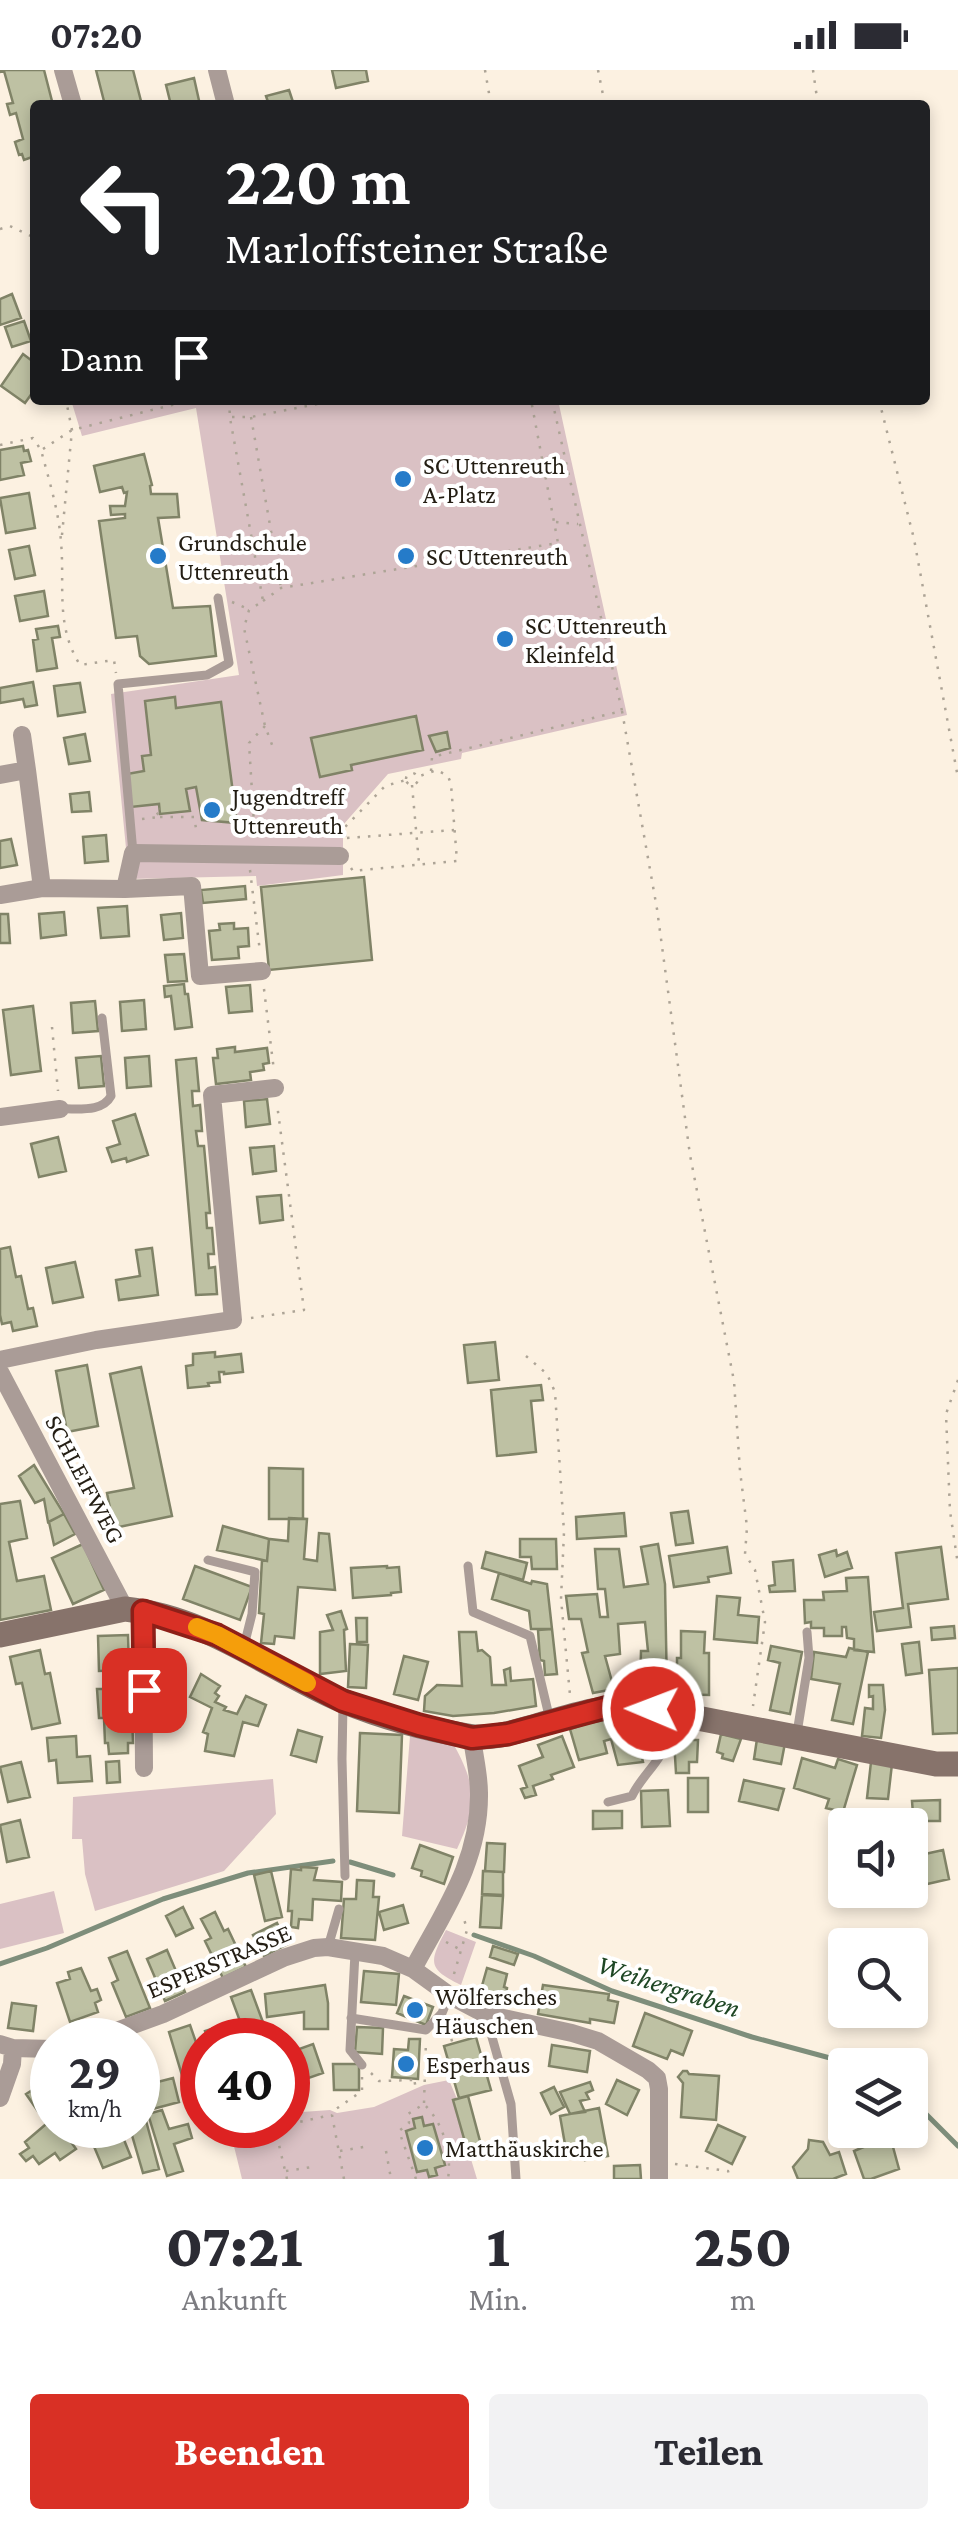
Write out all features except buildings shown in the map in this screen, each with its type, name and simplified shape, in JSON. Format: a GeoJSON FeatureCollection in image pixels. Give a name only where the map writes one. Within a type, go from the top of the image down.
{"type":"FeatureCollection","features":[{"type":"Feature","properties":{"kind":"street"},"geometry":{"type":"LineString","coordinates":[[64,70],[72,100]]}},
{"type":"Feature","properties":{"kind":"street"},"geometry":{"type":"LineString","coordinates":[[216,70],[225,100]]}},
{"type":"Feature","properties":{"kind":"street"},"geometry":{"type":"LineString","coordinates":[[22,735],[42,888]]}},
{"type":"Feature","properties":{"kind":"street"},"geometry":{"type":"LineString","coordinates":[[0,775],[27,770]]}},
{"type":"Feature","properties":{"kind":"street"},"geometry":{"type":"LineString","coordinates":[[126,889],[133,854],[287,854],[343,860]]}},
{"type":"Feature","properties":{"kind":"street"},"geometry":{"type":"LineString","coordinates":[[0,895],[42,888],[192,886],[200,976],[262,971]]}},
{"type":"Feature","properties":{"kind":"street"},"geometry":{"type":"LineString","coordinates":[[0,1360],[96,1340],[233,1320],[212,1095],[275,1088]]}},
{"type":"Feature","properties":{"kind":"street"},"geometry":{"type":"LineString","coordinates":[[0,1117],[60,1109]]}},
{"type":"Feature","properties":{"kind":"street","name":"SCHLEIFWEG"},"geometry":{"type":"LineString","coordinates":[[0,1372],[134,1610]]}},
{"type":"Feature","properties":{"kind":"street"},"geometry":{"type":"LineString","coordinates":[[134,1610],[144,1768]]}},
{"type":"Feature","properties":{"kind":"street"},"geometry":{"type":"LineString","coordinates":[[0,1635],[134,1610],[217,1635],[343,1701],[472,1738],[508,1734],[608,1707],[640,1707],[936,1764],[958,1764]]}},
{"type":"Feature","properties":{"kind":"street"},"geometry":{"type":"LineString","coordinates":[[413,1969],[464,1875],[473,1850],[479,1791],[472,1738]]}},
{"type":"Feature","properties":{"kind":"street","name":"ESPERSTRASSE"},"geometry":{"type":"LineString","coordinates":[[153,2018],[283,1958],[314,1948],[383,1956],[413,1969],[446,2004],[598,2041],[648,2070],[656,2078],[659,2090],[659,2170]]}},
{"type":"Feature","properties":{"kind":"street"},"geometry":{"type":"LineString","coordinates":[[0,2098],[12,2064],[6,2046]]}},
{"type":"Feature","properties":{"kind":"lane"},"geometry":{"type":"LineString","coordinates":[[133,854],[118,684],[207,675],[229,663],[218,598]]}},
{"type":"Feature","properties":{"kind":"lane"},"geometry":{"type":"LineString","coordinates":[[60,1109],[101,1107],[111,1096],[102,1018]]}},
{"type":"Feature","properties":{"kind":"lane"},"geometry":{"type":"LineString","coordinates":[[208,1560],[255,1572],[252,1614],[243,1649]]}},
{"type":"Feature","properties":{"kind":"lane"},"geometry":{"type":"LineString","coordinates":[[468,1566],[474,1612],[530,1636],[562,1719]]}},
{"type":"Feature","properties":{"kind":"lane"},"geometry":{"type":"LineString","coordinates":[[797,1736],[810,1658],[807,1632]]}},
{"type":"Feature","properties":{"kind":"lane"},"geometry":{"type":"LineString","coordinates":[[343,1701],[346,1876]]}},
{"type":"Feature","properties":{"kind":"lane"},"geometry":{"type":"LineString","coordinates":[[608,1802],[632,1796],[663,1752],[666,1712]]}},
{"type":"Feature","properties":{"kind":"lane"},"geometry":{"type":"LineString","coordinates":[[328,1948],[339,1909]]}},
{"type":"Feature","properties":{"kind":"lane"},"geometry":{"type":"LineString","coordinates":[[355,1950],[350,2050],[362,2066]]}},
{"type":"Feature","properties":{"kind":"lane"},"geometry":{"type":"LineString","coordinates":[[351,2018],[426,2030],[446,2004]]}},
{"type":"Feature","properties":{"kind":"lane"},"geometry":{"type":"LineString","coordinates":[[485,2014],[509,2090],[516,2179]]}},
{"type":"Feature","properties":{"kind":"path"},"geometry":{"type":"LineString","coordinates":[[485,70],[490,100]]}},
{"type":"Feature","properties":{"kind":"path"},"geometry":{"type":"LineString","coordinates":[[598,70],[604,100]]}},
{"type":"Feature","properties":{"kind":"path"},"geometry":{"type":"LineString","coordinates":[[813,70],[817,100]]}},
{"type":"Feature","properties":{"kind":"path"},"geometry":{"type":"LineString","coordinates":[[0,228],[10,226],[30,236]]}},
{"type":"Feature","properties":{"kind":"path"},"geometry":{"type":"LineString","coordinates":[[67,405],[72,430],[62,541],[62,617],[68,648],[80,665],[114,660],[118,684]]}},
{"type":"Feature","properties":{"kind":"path"},"geometry":{"type":"LineString","coordinates":[[42,450],[72,430],[172,405]]}},
{"type":"Feature","properties":{"kind":"path"},"geometry":{"type":"LineString","coordinates":[[230,405],[263,602]]}},
{"type":"Feature","properties":{"kind":"path"},"geometry":{"type":"LineString","coordinates":[[230,418],[311,405]]}},
{"type":"Feature","properties":{"kind":"path"},"geometry":{"type":"LineString","coordinates":[[274,750],[265,726],[244,628],[249,610],[281,588],[558,543],[532,405]]}},
{"type":"Feature","properties":{"kind":"path"},"geometry":{"type":"LineString","coordinates":[[553,405],[622,710],[657,909],[690,1154],[734,1381],[747,1527],[745,1554],[755,1570],[764,1622],[750,1727]]}},
{"type":"Feature","properties":{"kind":"path"},"geometry":{"type":"LineString","coordinates":[[881,405],[914,539],[958,778]]}},
{"type":"Feature","properties":{"kind":"path"},"geometry":{"type":"LineString","coordinates":[[251,416],[281,588]]}},
{"type":"Feature","properties":{"kind":"path"},"geometry":{"type":"LineString","coordinates":[[0,445],[34,438],[42,450],[62,541]]}},
{"type":"Feature","properties":{"kind":"path"},"geometry":{"type":"LineString","coordinates":[[554,522],[579,524]]}},
{"type":"Feature","properties":{"kind":"path"},"geometry":{"type":"LineString","coordinates":[[218,598],[249,610]]}},
{"type":"Feature","properties":{"kind":"path"},"geometry":{"type":"LineString","coordinates":[[431,772],[432,758],[622,710]]}},
{"type":"Feature","properties":{"kind":"path"},"geometry":{"type":"LineString","coordinates":[[265,726],[249,743],[254,824],[286,822],[287,854]]}},
{"type":"Feature","properties":{"kind":"path"},"geometry":{"type":"LineString","coordinates":[[343,860],[354,870],[457,861],[448,776],[437,770],[417,776],[411,772],[406,780]]}},
{"type":"Feature","properties":{"kind":"path"},"geometry":{"type":"LineString","coordinates":[[412,785],[417,776]]}},
{"type":"Feature","properties":{"kind":"path"},"geometry":{"type":"LineString","coordinates":[[406,780],[386,786],[346,827],[345,838],[455,830]]}},
{"type":"Feature","properties":{"kind":"path"},"geometry":{"type":"LineString","coordinates":[[406,780],[412,785],[420,865]]}},
{"type":"Feature","properties":{"kind":"path"},"geometry":{"type":"LineString","coordinates":[[160,809],[155,810],[160,818]]}},
{"type":"Feature","properties":{"kind":"path"},"geometry":{"type":"LineString","coordinates":[[130,820],[194,817],[197,834]]}},
{"type":"Feature","properties":{"kind":"path"},"geometry":{"type":"LineString","coordinates":[[52,1027],[60,1109]]}},
{"type":"Feature","properties":{"kind":"path"},"geometry":{"type":"LineString","coordinates":[[233,1320],[304,1310]]}},
{"type":"Feature","properties":{"kind":"path"},"geometry":{"type":"LineString","coordinates":[[526,1356],[548,1374],[555,1392],[564,1532],[562,1719]]}},
{"type":"Feature","properties":{"kind":"path"},"geometry":{"type":"LineString","coordinates":[[958,1380],[946,1414],[950,1511],[958,1565]]}},
{"type":"Feature","properties":{"kind":"path"},"geometry":{"type":"LineString","coordinates":[[454,2044],[446,2004],[468,1930]]}},
{"type":"Feature","properties":{"kind":"path"},"geometry":{"type":"LineString","coordinates":[[426,2030],[424,2104],[440,2122],[450,2161],[446,2179]]}},
{"type":"Feature","properties":{"kind":"path"},"geometry":{"type":"LineString","coordinates":[[362,2066],[379,2081],[424,2082]]}},
{"type":"Feature","properties":{"kind":"path"},"geometry":{"type":"LineString","coordinates":[[310,2120],[332,2115],[362,2090],[362,2066]]}},
{"type":"Feature","properties":{"kind":"path"},"geometry":{"type":"LineString","coordinates":[[416,2179],[399,2130],[409,2123],[408,2114],[424,2104]]}},
{"type":"Feature","properties":{"kind":"path"},"geometry":{"type":"LineString","coordinates":[[416,2109],[418,2118]]}},
{"type":"Feature","properties":{"kind":"path"},"geometry":{"type":"LineString","coordinates":[[332,2115],[344,2179]]}},
{"type":"Feature","properties":{"kind":"path"},"geometry":{"type":"LineString","coordinates":[[339,2152],[370,2146]]}},
{"type":"Feature","properties":{"kind":"path"},"geometry":{"type":"LineString","coordinates":[[280,2148],[286,2179]]}},
{"type":"Feature","properties":{"kind":"path"},"geometry":{"type":"LineString","coordinates":[[386,2152],[392,2179]]}},
{"type":"Feature","properties":{"kind":"path"},"geometry":{"type":"LineString","coordinates":[[285,2172],[312,2166]]}},
{"type":"Feature","properties":{"kind":"path"},"geometry":{"type":"LineString","coordinates":[[659,2170],[728,2172],[730,2179]]}},
{"type":"Feature","properties":{"kind":"shaded area","name":"SC Uttenreuth"},"geometry":{"type":"Polygon","coordinates":[[[73,405],[559,405],[627,715],[388,774],[343,825],[343,875],[257,886],[256,876],[129,879],[111,694],[239,675],[196,408],[82,436],[73,405]]]}},
{"type":"Feature","properties":{"kind":"shaded area"},"geometry":{"type":"Polygon","coordinates":[[[410,1736],[454,1745],[462,1760],[472,1797],[457,1849],[402,1836],[410,1736]]]}},
{"type":"Feature","properties":{"kind":"shaded area"},"geometry":{"type":"Polygon","coordinates":[[[273,1779],[276,1814],[224,1871],[95,1911],[85,1874],[82,1839],[72,1839],[73,1797],[273,1779]]]}},
{"type":"Feature","properties":{"kind":"shaded area"},"geometry":{"type":"Polygon","coordinates":[[[54,1891],[64,1933],[0,1949],[0,1904],[54,1891]]]}},
{"type":"Feature","properties":{"kind":"shaded area"},"geometry":{"type":"Polygon","coordinates":[[[446,1930],[476,1942],[461,1985],[434,1964],[446,1930]]]}},
{"type":"Feature","properties":{"kind":"shaded area"},"geometry":{"type":"Polygon","coordinates":[[[449,2080],[477,2179],[242,2179],[234,2148],[310,2148],[310,2111],[337,2113],[374,2107],[424,2085],[449,2080]]]}},
{"type":"Feature","properties":{"kind":"waterway","name":"Weihergraben"},"geometry":{"type":"LineString","coordinates":[[0,1964],[163,1899],[248,1873],[333,1861]]}},
{"type":"Feature","properties":{"kind":"waterway"},"geometry":{"type":"LineString","coordinates":[[350,1862],[393,1875]]}},
{"type":"Feature","properties":{"kind":"waterway","name":"Weihergraben"},"geometry":{"type":"LineString","coordinates":[[474,1935],[534,1956],[612,1991],[828,2057]]}},
{"type":"Feature","properties":{"kind":"waterway","name":"Weihergraben"},"geometry":{"type":"LineString","coordinates":[[928,2116],[958,2146]]}},
{"type":"Feature","properties":{"kind":"slow traffic"},"geometry":{"type":"LineString","coordinates":[[197,1627],[307,1683]]}},
{"type":"Feature","properties":{"kind":"place","name":"SC Uttenreuth A-Platz"},"geometry":{"type":"Point","coordinates":[403,479]}},
{"type":"Feature","properties":{"kind":"place","name":"Grundschule Uttenreuth"},"geometry":{"type":"Point","coordinates":[158,556]}},
{"type":"Feature","properties":{"kind":"place","name":"SC Uttenreuth"},"geometry":{"type":"Point","coordinates":[406,556]}},
{"type":"Feature","properties":{"kind":"place","name":"SC Uttenreuth Kleinfeld"},"geometry":{"type":"Point","coordinates":[505,639]}},
{"type":"Feature","properties":{"kind":"place","name":"Jugendtreff Uttenreuth"},"geometry":{"type":"Point","coordinates":[212,810]}},
{"type":"Feature","properties":{"kind":"place","name":"Wölfersches Häuschen"},"geometry":{"type":"Point","coordinates":[415,2010]}},
{"type":"Feature","properties":{"kind":"place","name":"Esperhaus"},"geometry":{"type":"Point","coordinates":[406,2064]}},
{"type":"Feature","properties":{"kind":"place","name":"Matthäuskirche"},"geometry":{"type":"Point","coordinates":[425,2148]}},
{"type":"Feature","properties":{"kind":"route"},"geometry":{"type":"LineString","coordinates":[[144,1690],[143,1611],[217,1635],[343,1701],[472,1738],[508,1734],[608,1707],[653,1709]]}}]}
